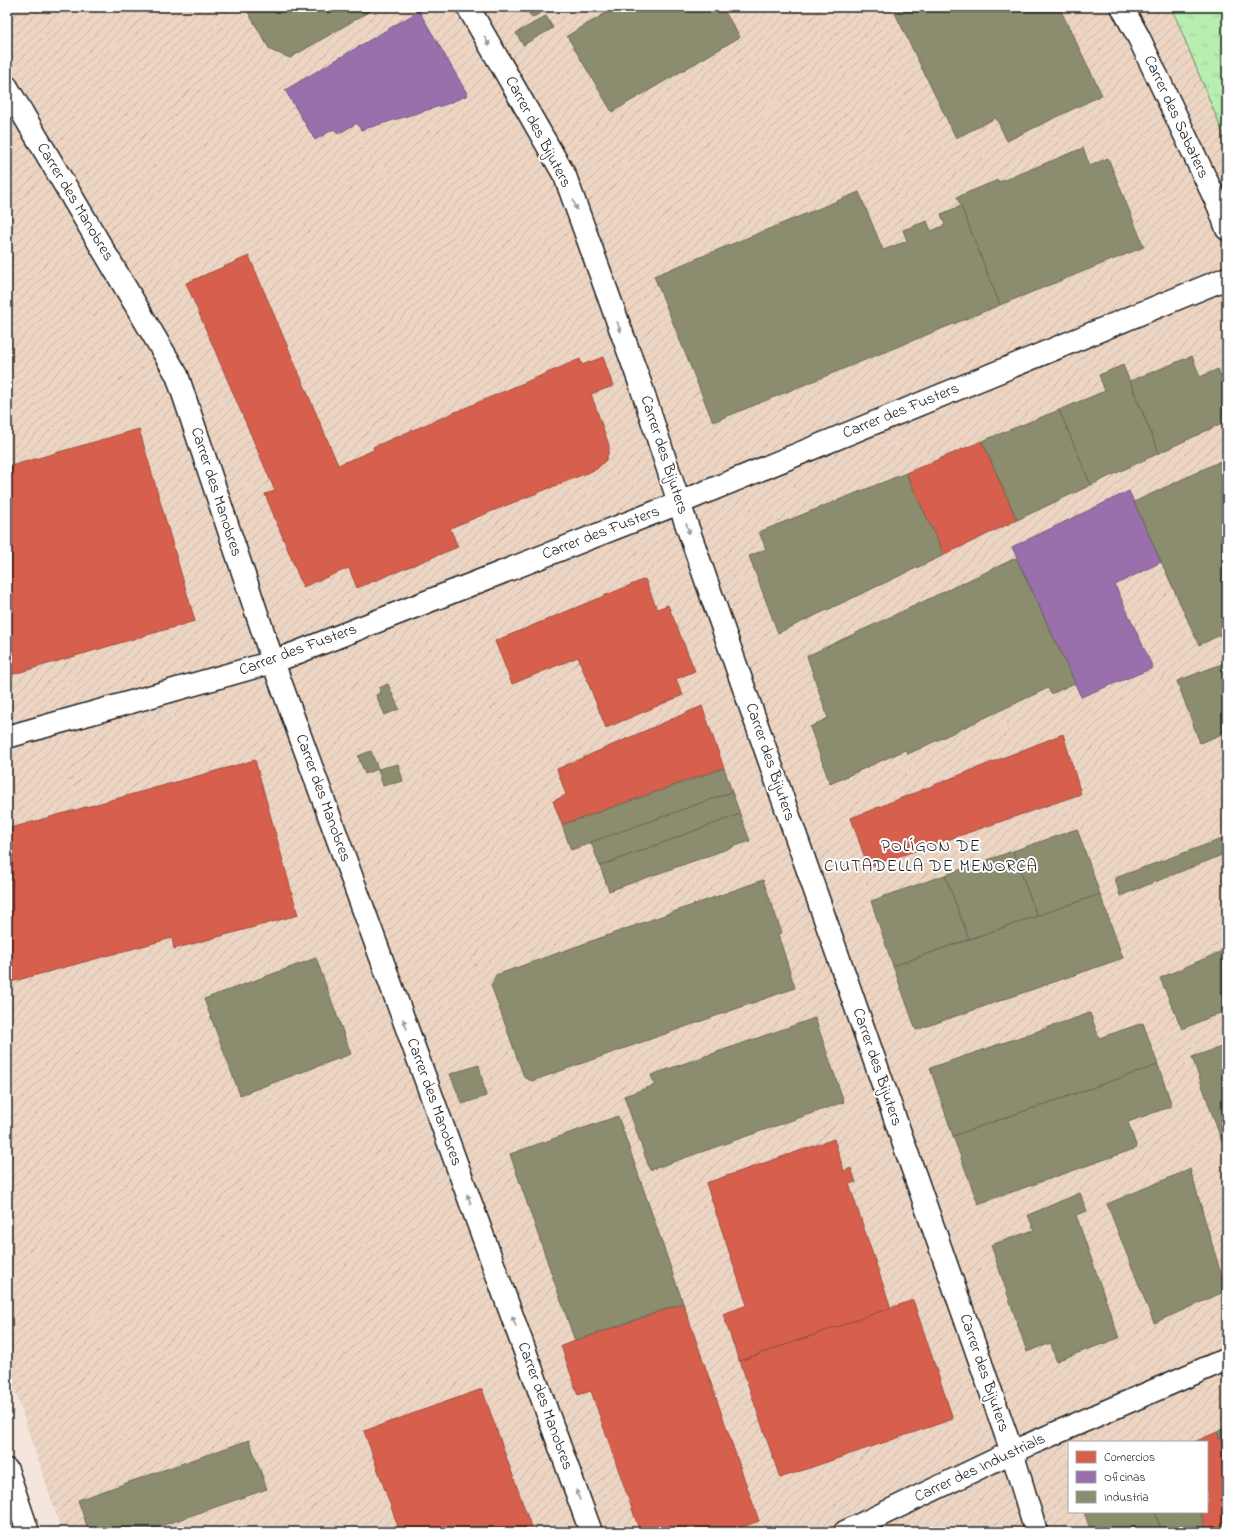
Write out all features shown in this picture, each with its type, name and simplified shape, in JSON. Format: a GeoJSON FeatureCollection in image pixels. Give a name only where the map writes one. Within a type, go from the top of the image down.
{"type":"FeatureCollection","features":[{"type":"Feature","properties":{"kind":"street","name":"Carrer des Bijuters"},"geometry":{"type":"LineString","coordinates":[[468,7],[565,176],[640,383],[679,503],[1012,1452],[1036,1532]]}},
{"type":"Feature","properties":{"kind":"street","name":"Carrer des Sabaters"},"geometry":{"type":"LineString","coordinates":[[1122,7],[1139,38],[1219,207],[1227,229]]}},
{"type":"Feature","properties":{"kind":"street","name":"Carrer des Manobres"},"geometry":{"type":"LineString","coordinates":[[7,87],[177,375],[273,662],[591,1532]]}},
{"type":"Feature","properties":{"kind":"street","name":"Carrer des Fusters"},"geometry":{"type":"LineString","coordinates":[[7,737],[273,662],[679,503],[1227,278]]}},
{"type":"Feature","properties":{"kind":"street","name":"Carrer des Industrials"},"geometry":{"type":"LineString","coordinates":[[845,1532],[1012,1452],[1227,1359]]}},
{"type":"Feature","properties":{"kind":"street"},"geometry":{"type":"LineString","coordinates":[[7,1470],[28,1532]]}},
{"type":"Feature","properties":{"kind":"shaded area"},"geometry":{"type":"Polygon","coordinates":[[[7,7],[1227,7],[1227,1532],[62,1532],[7,1367],[7,7]]]}},
{"type":"Feature","properties":{"kind":"green space"},"geometry":{"type":"Polygon","coordinates":[[[1170,7],[1227,7],[1227,143],[1176,18],[1170,7]]]}},
{"type":"Feature","properties":{"kind":"building: Comercios"},"geometry":{"type":"Polygon","coordinates":[[[249,256],[338,465],[374,450],[373,447],[580,359],[582,365],[603,357],[613,386],[591,394],[609,445],[606,460],[597,469],[450,528],[458,547],[357,588],[349,568],[303,587],[265,494],[275,491],[186,283],[249,256]]]}},
{"type":"Feature","properties":{"kind":"building: Comercios"},"geometry":{"type":"Polygon","coordinates":[[[139,429],[195,621],[7,676],[7,467],[139,429]]]}},
{"type":"Feature","properties":{"kind":"building: Comercios"},"geometry":{"type":"Polygon","coordinates":[[[982,441],[1017,520],[944,555],[906,473],[982,441]]]}},
{"type":"Feature","properties":{"kind":"building: Comercios"},"geometry":{"type":"Polygon","coordinates":[[[645,579],[657,609],[668,605],[695,671],[676,679],[683,695],[606,728],[578,657],[512,684],[495,641],[645,579]]]}},
{"type":"Feature","properties":{"kind":"building: Comercios"},"geometry":{"type":"Polygon","coordinates":[[[702,706],[724,768],[562,825],[553,801],[566,795],[557,769],[702,706]]]}},
{"type":"Feature","properties":{"kind":"building: Comercios"},"geometry":{"type":"Polygon","coordinates":[[[1063,734],[1081,794],[868,867],[851,818],[1063,734]]]}},
{"type":"Feature","properties":{"kind":"building: Comercios"},"geometry":{"type":"Polygon","coordinates":[[[255,760],[298,915],[174,949],[172,938],[7,983],[7,829],[255,760]]]}},
{"type":"Feature","properties":{"kind":"building: Comercios"},"geometry":{"type":"Polygon","coordinates":[[[834,1139],[844,1171],[851,1168],[856,1182],[849,1184],[891,1308],[739,1361],[723,1314],[747,1305],[706,1183],[834,1139]]]}},
{"type":"Feature","properties":{"kind":"building: Comercios"},"geometry":{"type":"Polygon","coordinates":[[[913,1300],[953,1419],[780,1478],[740,1361],[913,1300]]]}},
{"type":"Feature","properties":{"kind":"building: Comercios"},"geometry":{"type":"Polygon","coordinates":[[[683,1303],[759,1521],[729,1532],[640,1532],[591,1391],[578,1395],[561,1346],[683,1303]]]}},
{"type":"Feature","properties":{"kind":"building: Comercios"},"geometry":{"type":"Polygon","coordinates":[[[482,1389],[533,1532],[400,1532],[364,1431],[482,1389]]]}},
{"type":"Feature","properties":{"kind":"building: Comercios"},"geometry":{"type":"Polygon","coordinates":[[[1217,1432],[1227,1459],[1227,1532],[1207,1532],[1200,1513],[1208,1513],[1208,1441],[1196,1441],[1217,1432]]]}},
{"type":"Feature","properties":{"kind":"building: Oficinas"},"geometry":{"type":"Polygon","coordinates":[[[419,11],[468,95],[447,104],[361,130],[357,123],[338,134],[334,129],[315,140],[285,90],[419,11]]]}},
{"type":"Feature","properties":{"kind":"building: Oficinas"},"geometry":{"type":"Polygon","coordinates":[[[1129,491],[1161,562],[1115,585],[1153,668],[1081,697],[1012,547],[1129,491]]]}},
{"type":"Feature","properties":{"kind":"building: Industria"},"geometry":{"type":"Polygon","coordinates":[[[245,7],[377,7],[290,58],[270,50],[245,7]]]}},
{"type":"Feature","properties":{"kind":"building: Industria"},"geometry":{"type":"Polygon","coordinates":[[[525,7],[550,7],[532,18],[525,7]]]}},
{"type":"Feature","properties":{"kind":"building: Industria"},"geometry":{"type":"Polygon","coordinates":[[[616,7],[722,7],[740,37],[612,112],[567,36],[616,7]]]}},
{"type":"Feature","properties":{"kind":"building: Industria"},"geometry":{"type":"Polygon","coordinates":[[[892,7],[1059,7],[1102,95],[1007,141],[996,118],[956,138],[892,7]]]}},
{"type":"Feature","properties":{"kind":"building: Industria"},"geometry":{"type":"Polygon","coordinates":[[[546,16],[553,28],[523,45],[516,33],[546,16]]]}},
{"type":"Feature","properties":{"kind":"building: Industria"},"geometry":{"type":"Polygon","coordinates":[[[1083,148],[1090,166],[1108,158],[1144,247],[1000,305],[957,197],[998,180],[999,182],[1083,148]]]}},
{"type":"Feature","properties":{"kind":"building: Industria"},"geometry":{"type":"Polygon","coordinates":[[[859,192],[883,250],[907,241],[903,230],[927,221],[931,231],[945,225],[941,214],[961,206],[1000,305],[713,422],[654,276],[859,192]]]}},
{"type":"Feature","properties":{"kind":"building: Industria"},"geometry":{"type":"Polygon","coordinates":[[[1192,356],[1200,377],[1218,369],[1227,391],[1227,421],[1159,453],[1130,381],[1192,356]]]}},
{"type":"Feature","properties":{"kind":"building: Industria"},"geometry":{"type":"Polygon","coordinates":[[[1123,365],[1159,453],[1091,485],[1059,410],[1105,391],[1099,375],[1123,365]]]}},
{"type":"Feature","properties":{"kind":"building: Industria"},"geometry":{"type":"Polygon","coordinates":[[[1059,410],[1091,485],[1017,520],[982,441],[1059,410]]]}},
{"type":"Feature","properties":{"kind":"building: Industria"},"geometry":{"type":"Polygon","coordinates":[[[1227,458],[1227,632],[1199,645],[1134,502],[1227,458]]]}},
{"type":"Feature","properties":{"kind":"building: Industria"},"geometry":{"type":"Polygon","coordinates":[[[906,473],[944,555],[778,633],[749,556],[766,549],[759,532],[906,473]]]}},
{"type":"Feature","properties":{"kind":"building: Industria"},"geometry":{"type":"Polygon","coordinates":[[[1016,558],[1075,683],[1051,694],[1048,688],[908,754],[905,750],[830,784],[810,727],[828,718],[807,656],[1016,558]]]}},
{"type":"Feature","properties":{"kind":"building: Industria"},"geometry":{"type":"Polygon","coordinates":[[[1227,662],[1227,732],[1200,743],[1177,681],[1227,662]]]}},
{"type":"Feature","properties":{"kind":"building: Industria"},"geometry":{"type":"Polygon","coordinates":[[[388,684],[399,709],[385,715],[376,695],[381,693],[379,688],[388,684]]]}},
{"type":"Feature","properties":{"kind":"building: Industria"},"geometry":{"type":"Polygon","coordinates":[[[371,751],[378,769],[365,774],[358,756],[371,751]]]}},
{"type":"Feature","properties":{"kind":"building: Industria"},"geometry":{"type":"Polygon","coordinates":[[[398,764],[403,781],[383,786],[378,769],[398,764]]]}},
{"type":"Feature","properties":{"kind":"building: Industria"},"geometry":{"type":"Polygon","coordinates":[[[724,768],[732,792],[571,850],[562,825],[724,768]]]}},
{"type":"Feature","properties":{"kind":"building: Industria"},"geometry":{"type":"Polygon","coordinates":[[[732,792],[740,814],[600,866],[591,842],[732,792]]]}},
{"type":"Feature","properties":{"kind":"building: Industria"},"geometry":{"type":"Polygon","coordinates":[[[740,814],[750,841],[609,891],[600,866],[740,814]]]}},
{"type":"Feature","properties":{"kind":"building: Industria"},"geometry":{"type":"Polygon","coordinates":[[[1077,829],[1100,894],[1037,916],[1013,851],[1077,829]]]}},
{"type":"Feature","properties":{"kind":"building: Industria"},"geometry":{"type":"Polygon","coordinates":[[[1227,837],[1227,853],[1120,896],[1115,878],[1227,837]]]}},
{"type":"Feature","properties":{"kind":"building: Industria"},"geometry":{"type":"Polygon","coordinates":[[[1013,851],[1037,916],[969,939],[945,875],[1013,851]]]}},
{"type":"Feature","properties":{"kind":"building: Industria"},"geometry":{"type":"Polygon","coordinates":[[[945,875],[969,939],[893,966],[871,901],[945,875]]]}},
{"type":"Feature","properties":{"kind":"building: Industria"},"geometry":{"type":"Polygon","coordinates":[[[763,880],[782,933],[778,934],[795,988],[532,1081],[524,1077],[491,985],[496,975],[763,880]]]}},
{"type":"Feature","properties":{"kind":"building: Industria"},"geometry":{"type":"Polygon","coordinates":[[[1100,894],[1123,958],[916,1030],[893,966],[1100,894]]]}},
{"type":"Feature","properties":{"kind":"building: Industria"},"geometry":{"type":"Polygon","coordinates":[[[1227,949],[1227,1010],[1182,1029],[1160,978],[1227,949]]]}},
{"type":"Feature","properties":{"kind":"building: Industria"},"geometry":{"type":"Polygon","coordinates":[[[316,958],[351,1054],[240,1095],[204,999],[316,958]]]}},
{"type":"Feature","properties":{"kind":"building: Industria"},"geometry":{"type":"Polygon","coordinates":[[[1090,1013],[1099,1038],[1143,1023],[1158,1065],[953,1136],[930,1068],[1090,1013]]]}},
{"type":"Feature","properties":{"kind":"building: Industria"},"geometry":{"type":"Polygon","coordinates":[[[815,1018],[844,1102],[650,1170],[624,1096],[655,1085],[651,1075],[815,1018]]]}},
{"type":"Feature","properties":{"kind":"building: Industria"},"geometry":{"type":"Polygon","coordinates":[[[1227,1045],[1227,1156],[1192,1057],[1227,1045]]]}},
{"type":"Feature","properties":{"kind":"building: Industria"},"geometry":{"type":"Polygon","coordinates":[[[479,1065],[486,1096],[462,1104],[450,1074],[479,1065]]]}},
{"type":"Feature","properties":{"kind":"building: Industria"},"geometry":{"type":"Polygon","coordinates":[[[1158,1065],[1172,1106],[1128,1122],[1137,1148],[978,1204],[953,1136],[1158,1065]]]}},
{"type":"Feature","properties":{"kind":"building: Industria"},"geometry":{"type":"Polygon","coordinates":[[[618,1116],[683,1303],[575,1341],[510,1154],[618,1116]]]}},
{"type":"Feature","properties":{"kind":"building: Industria"},"geometry":{"type":"Polygon","coordinates":[[[1190,1169],[1226,1291],[1154,1323],[1107,1204],[1190,1169]]]}},
{"type":"Feature","properties":{"kind":"building: Industria"},"geometry":{"type":"Polygon","coordinates":[[[1080,1193],[1087,1211],[1076,1215],[1119,1338],[1056,1361],[1051,1343],[1027,1352],[991,1245],[1034,1230],[1028,1215],[1080,1193]]]}},
{"type":"Feature","properties":{"kind":"building: Industria"},"geometry":{"type":"Polygon","coordinates":[[[1227,1427],[1227,1459],[1217,1432],[1227,1427]]]}},
{"type":"Feature","properties":{"kind":"building: Industria"},"geometry":{"type":"Polygon","coordinates":[[[249,1440],[267,1489],[144,1532],[89,1532],[78,1500],[249,1440]]]}},
{"type":"Feature","properties":{"kind":"building: Industria"},"geometry":{"type":"Polygon","coordinates":[[[1084,1513],[1155,1513],[1162,1532],[1091,1532],[1084,1513]]]}},
{"type":"Feature","properties":{"kind":"building: Industria"},"geometry":{"type":"Polygon","coordinates":[[[1155,1513],[1200,1513],[1207,1532],[1162,1532],[1155,1513]]]}},
{"type":"Feature","properties":{"kind":"district","name":"POLÍGON DE CIUTADELLA DE MENORCA"},"geometry":{"type":"Point","coordinates":[931,856]}}]}
